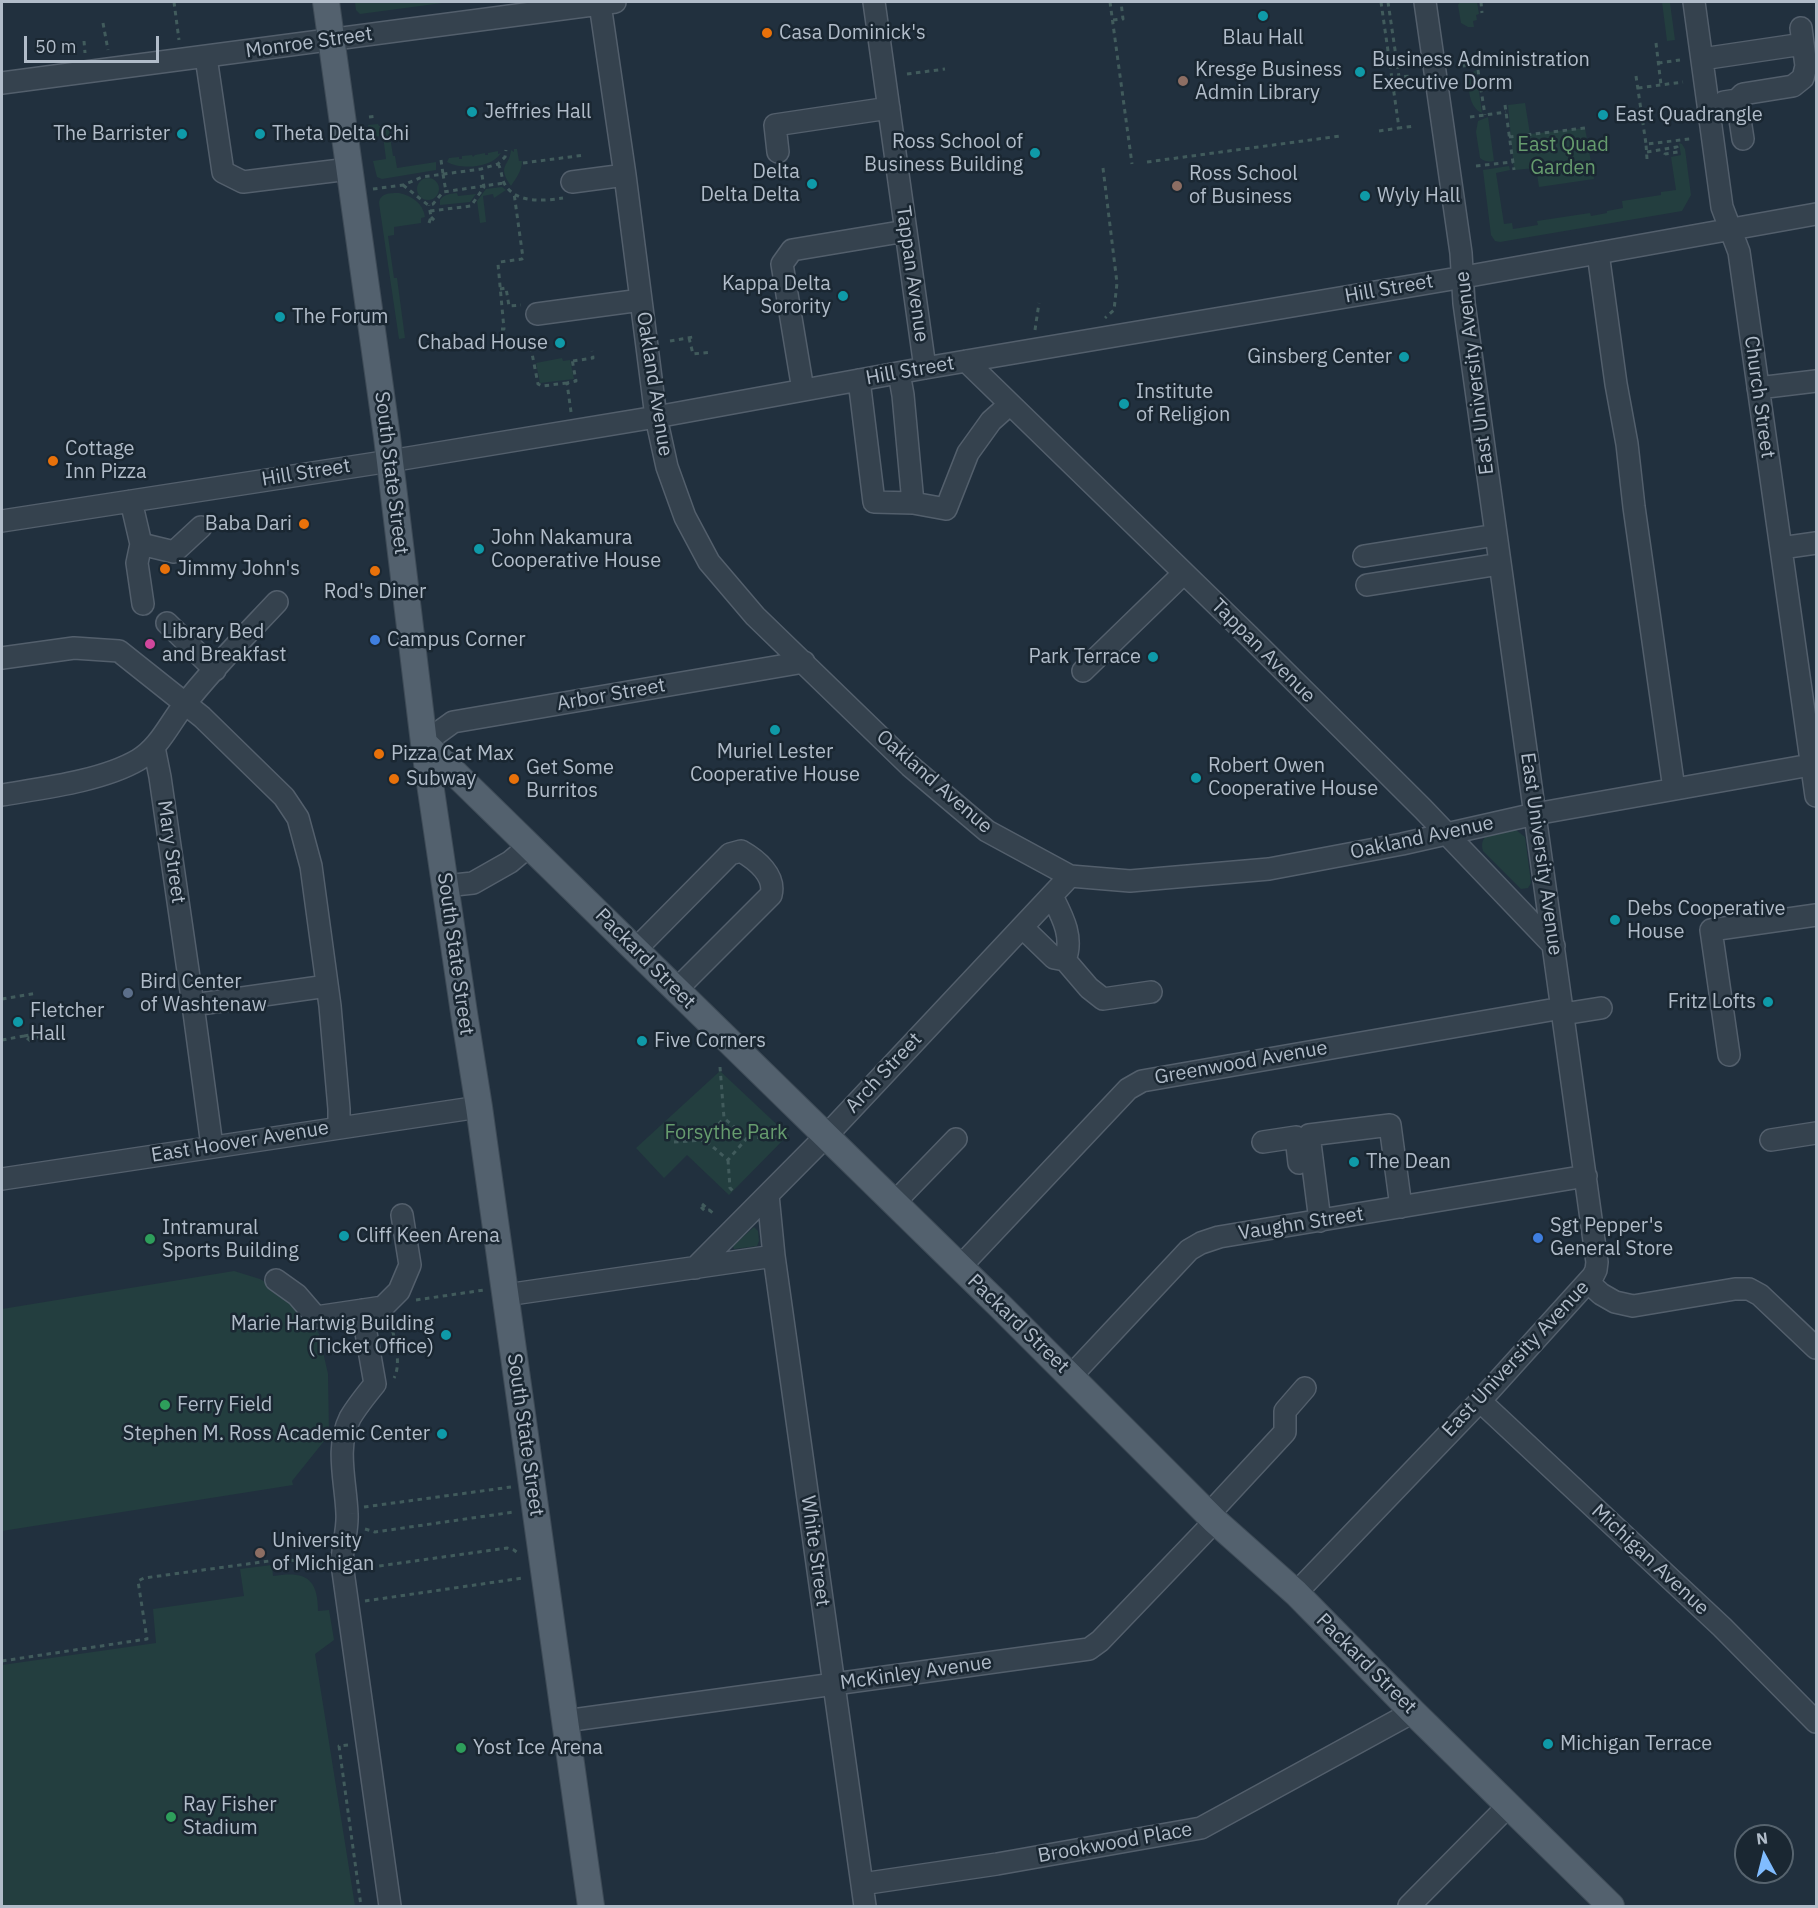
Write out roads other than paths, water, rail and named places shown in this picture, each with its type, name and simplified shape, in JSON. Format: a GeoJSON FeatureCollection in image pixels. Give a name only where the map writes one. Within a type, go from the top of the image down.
{"type":"FeatureCollection","features":[{"type":"Feature","properties":{"kind":"main road","name":"South State Street"},"geometry":{"type":"LineString","coordinates":[[326,2],[390,461],[424,743],[479,1107],[495,1293],[565,1721],[591,1906]]}},
{"type":"Feature","properties":{"kind":"main road","name":"Packard Street"},"geometry":{"type":"LineString","coordinates":[[424,743],[1071,1376],[1212,1518],[1296,1593],[1413,1712],[1611,1906]]}},
{"type":"Feature","properties":{"kind":"street","name":"Tappan Avenue"},"geometry":{"type":"LineString","coordinates":[[874,2],[925,368]]}},
{"type":"Feature","properties":{"kind":"street","name":"East University Avenue"},"geometry":{"type":"LineString","coordinates":[[1296,1593],[1479,1401],[1588,1282],[1596,1270],[1597,1262],[1464,303],[1464,277],[1425,2]]}},
{"type":"Feature","properties":{"kind":"street","name":"Church Street"},"geometry":{"type":"LineString","coordinates":[[1694,2],[1722,207],[1739,252],[1814,764],[1816,796]]}},
{"type":"Feature","properties":{"kind":"street","name":"Monroe Street"},"geometry":{"type":"LineString","coordinates":[[2,83],[608,3]]}},
{"type":"Feature","properties":{"kind":"street","name":"Oakland Avenue"},"geometry":{"type":"LineString","coordinates":[[608,3],[625,175],[656,417],[673,488],[685,517],[709,562],[755,616],[910,766],[987,831],[1070,876],[1130,881],[1269,869],[1402,844],[1535,814],[1814,764]]}},
{"type":"Feature","properties":{"kind":"street"},"geometry":{"type":"LineString","coordinates":[[1702,59],[1802,36],[1806,66],[1803,78],[1793,86],[1743,94],[1737,100],[1708,104]]}},
{"type":"Feature","properties":{"kind":"street"},"geometry":{"type":"LineString","coordinates":[[206,57],[223,172],[243,182],[349,169]]}},
{"type":"Feature","properties":{"kind":"street"},"geometry":{"type":"LineString","coordinates":[[1737,100],[1743,139]]}},
{"type":"Feature","properties":{"kind":"street"},"geometry":{"type":"LineString","coordinates":[[778,152],[775,125],[889,108]]}},
{"type":"Feature","properties":{"kind":"street"},"geometry":{"type":"LineString","coordinates":[[569,190],[625,175]]}},
{"type":"Feature","properties":{"kind":"street","name":"Hill Street"},"geometry":{"type":"LineString","coordinates":[[2,521],[656,417],[899,372],[1464,277],[1816,214]]}},
{"type":"Feature","properties":{"kind":"street"},"geometry":{"type":"LineString","coordinates":[[802,390],[782,264],[792,249],[906,231]]}},
{"type":"Feature","properties":{"kind":"street"},"geometry":{"type":"LineString","coordinates":[[1598,253],[1616,384],[1627,444],[1674,789]]}},
{"type":"Feature","properties":{"kind":"street"},"geometry":{"type":"LineString","coordinates":[[537,314],[609,308],[641,300]]}},
{"type":"Feature","properties":{"kind":"street","name":"Tappan Avenue"},"geometry":{"type":"LineString","coordinates":[[966,361],[1447,833],[1554,946]]}},
{"type":"Feature","properties":{"kind":"street"},"geometry":{"type":"LineString","coordinates":[[899,372],[913,503]]}},
{"type":"Feature","properties":{"kind":"street"},"geometry":{"type":"LineString","coordinates":[[859,380],[874,502],[913,503],[946,509],[968,453],[992,421],[1010,404]]}},
{"type":"Feature","properties":{"kind":"street"},"geometry":{"type":"LineString","coordinates":[[1758,388],[1816,381]]}},
{"type":"Feature","properties":{"kind":"street"},"geometry":{"type":"LineString","coordinates":[[131,501],[141,544],[136,563],[143,604]]}},
{"type":"Feature","properties":{"kind":"street"},"geometry":{"type":"LineString","coordinates":[[141,544],[174,552],[201,528]]}},
{"type":"Feature","properties":{"kind":"street"},"geometry":{"type":"LineString","coordinates":[[1364,556],[1496,536]]}},
{"type":"Feature","properties":{"kind":"street"},"geometry":{"type":"LineString","coordinates":[[1781,548],[1816,543]]}},
{"type":"Feature","properties":{"kind":"street"},"geometry":{"type":"LineString","coordinates":[[1367,585],[1500,564]]}},
{"type":"Feature","properties":{"kind":"street"},"geometry":{"type":"LineString","coordinates":[[1083,671],[1184,573]]}},
{"type":"Feature","properties":{"kind":"street"},"geometry":{"type":"LineString","coordinates":[[2,795],[75,782],[138,760],[154,747],[185,703],[277,602]]}},
{"type":"Feature","properties":{"kind":"street"},"geometry":{"type":"LineString","coordinates":[[167,623],[215,670]]}},
{"type":"Feature","properties":{"kind":"street"},"geometry":{"type":"LineString","coordinates":[[2,658],[74,648],[119,651],[202,717],[284,797],[298,818],[311,866],[327,986],[339,1127]]}},
{"type":"Feature","properties":{"kind":"street","name":"Arbor Street"},"geometry":{"type":"LineString","coordinates":[[424,743],[453,722],[804,662]]}},
{"type":"Feature","properties":{"kind":"street","name":"Mary Street"},"geometry":{"type":"LineString","coordinates":[[154,747],[194,1005],[212,1146]]}},
{"type":"Feature","properties":{"kind":"street"},"geometry":{"type":"LineString","coordinates":[[445,886],[473,883],[510,861],[529,846]]}},
{"type":"Feature","properties":{"kind":"street"},"geometry":{"type":"LineString","coordinates":[[636,949],[730,854],[741,851],[750,856],[770,877],[773,886],[771,895],[677,990]]}},
{"type":"Feature","properties":{"kind":"street","name":"Arch Street"},"geometry":{"type":"LineString","coordinates":[[695,1268],[826,1136],[1070,876]]}},
{"type":"Feature","properties":{"kind":"street"},"geometry":{"type":"LineString","coordinates":[[1052,896],[1064,919],[1070,948],[1065,960]]}},
{"type":"Feature","properties":{"kind":"street"},"geometry":{"type":"LineString","coordinates":[[1729,1055],[1711,930],[1816,915]]}},
{"type":"Feature","properties":{"kind":"street"},"geometry":{"type":"LineString","coordinates":[[1022,927],[1054,958],[1065,960],[1089,988],[1103,999],[1151,992]]}},
{"type":"Feature","properties":{"kind":"street"},"geometry":{"type":"LineString","coordinates":[[194,1005],[327,986]]}},
{"type":"Feature","properties":{"kind":"street","name":"Greenwood Avenue"},"geometry":{"type":"LineString","coordinates":[[960,1267],[1128,1089],[1142,1081],[1562,1011],[1601,1009]]}},
{"type":"Feature","properties":{"kind":"street","name":"East Hoover Avenue"},"geometry":{"type":"LineString","coordinates":[[2,1179],[479,1107]]}},
{"type":"Feature","properties":{"kind":"street"},"geometry":{"type":"LineString","coordinates":[[1313,1222],[1309,1135],[1390,1125],[1401,1207]]}},
{"type":"Feature","properties":{"kind":"street"},"geometry":{"type":"LineString","coordinates":[[1771,1140],[1816,1133]]}},
{"type":"Feature","properties":{"kind":"street"},"geometry":{"type":"LineString","coordinates":[[1263,1142],[1296,1137],[1313,1222]]}},
{"type":"Feature","properties":{"kind":"street"},"geometry":{"type":"LineString","coordinates":[[894,1203],[956,1139]]}},
{"type":"Feature","properties":{"kind":"street","name":"Vaughn Street"},"geometry":{"type":"LineString","coordinates":[[1071,1376],[1189,1251],[1201,1243],[1219,1237],[1586,1176]]}},
{"type":"Feature","properties":{"kind":"street","name":"White Street"},"geometry":{"type":"LineString","coordinates":[[768,1195],[774,1256],[865,1906]]}},
{"type":"Feature","properties":{"kind":"street"},"geometry":{"type":"LineString","coordinates":[[276,1280],[297,1295],[316,1317],[383,1307],[399,1291],[410,1265],[402,1215]]}},
{"type":"Feature","properties":{"kind":"street"},"geometry":{"type":"LineString","coordinates":[[495,1293],[774,1256]]}},
{"type":"Feature","properties":{"kind":"street"},"geometry":{"type":"LineString","coordinates":[[1588,1282],[1601,1294],[1616,1302],[1633,1305],[1734,1289],[1749,1289],[1772,1305],[1816,1348]]}},
{"type":"Feature","properties":{"kind":"street"},"geometry":{"type":"LineString","coordinates":[[362,1310],[375,1384],[358,1405],[344,1434],[342,1450],[348,1515],[342,1549],[342,1564],[390,1906]]}},
{"type":"Feature","properties":{"kind":"street","name":"McKinley Avenue"},"geometry":{"type":"LineString","coordinates":[[565,1721],[1089,1649],[1100,1641],[1212,1518],[1286,1432],[1285,1411],[1305,1388]]}},
{"type":"Feature","properties":{"kind":"street","name":"Michigan Avenue"},"geometry":{"type":"LineString","coordinates":[[1479,1401],[1722,1627],[1816,1722]]}},
{"type":"Feature","properties":{"kind":"street","name":"Brookwood Place"},"geometry":{"type":"LineString","coordinates":[[862,1884],[997,1864],[1201,1828],[1413,1712]]}},
{"type":"Feature","properties":{"kind":"street"},"geometry":{"type":"LineString","coordinates":[[1409,1906],[1508,1806]]}},
{"type":"Feature","properties":{"kind":"place","name":"Blau Hall"},"geometry":{"type":"Point","coordinates":[1263,16]}},
{"type":"Feature","properties":{"kind":"place","name":"Casa Dominick's"},"geometry":{"type":"Point","coordinates":[767,33]}},
{"type":"Feature","properties":{"kind":"place","name":"Business Administration Executive Dorm"},"geometry":{"type":"Point","coordinates":[1360,72]}},
{"type":"Feature","properties":{"kind":"place","name":"Kresge Business Admin Library"},"geometry":{"type":"Point","coordinates":[1183,81]}},
{"type":"Feature","properties":{"kind":"place","name":"Jeffries Hall"},"geometry":{"type":"Point","coordinates":[472,112]}},
{"type":"Feature","properties":{"kind":"place","name":"East Quadrangle"},"geometry":{"type":"Point","coordinates":[1603,115]}},
{"type":"Feature","properties":{"kind":"place","name":"The Barrister"},"geometry":{"type":"Point","coordinates":[182,134]}},
{"type":"Feature","properties":{"kind":"place","name":"Theta Delta Chi"},"geometry":{"type":"Point","coordinates":[260,134]}},
{"type":"Feature","properties":{"kind":"place","name":"Ross School of Business Building"},"geometry":{"type":"Point","coordinates":[1035,153]}},
{"type":"Feature","properties":{"kind":"place","name":"Delta Delta Delta"},"geometry":{"type":"Point","coordinates":[812,184]}},
{"type":"Feature","properties":{"kind":"place","name":"Ross School of Business"},"geometry":{"type":"Point","coordinates":[1177,186]}},
{"type":"Feature","properties":{"kind":"place","name":"Wyly Hall"},"geometry":{"type":"Point","coordinates":[1365,196]}},
{"type":"Feature","properties":{"kind":"place","name":"Kappa Delta Sorority"},"geometry":{"type":"Point","coordinates":[843,296]}},
{"type":"Feature","properties":{"kind":"place","name":"The Forum"},"geometry":{"type":"Point","coordinates":[280,317]}},
{"type":"Feature","properties":{"kind":"place","name":"Chabad House"},"geometry":{"type":"Point","coordinates":[560,343]}},
{"type":"Feature","properties":{"kind":"place","name":"Ginsberg Center"},"geometry":{"type":"Point","coordinates":[1404,357]}},
{"type":"Feature","properties":{"kind":"place","name":"Institute of Religion"},"geometry":{"type":"Point","coordinates":[1124,404]}},
{"type":"Feature","properties":{"kind":"place","name":"Cottage Inn Pizza"},"geometry":{"type":"Point","coordinates":[53,461]}},
{"type":"Feature","properties":{"kind":"place","name":"Baba Dari"},"geometry":{"type":"Point","coordinates":[304,524]}},
{"type":"Feature","properties":{"kind":"place","name":"John Nakamura Cooperative House"},"geometry":{"type":"Point","coordinates":[479,549]}},
{"type":"Feature","properties":{"kind":"place","name":"Jimmy John's"},"geometry":{"type":"Point","coordinates":[165,569]}},
{"type":"Feature","properties":{"kind":"place","name":"Rod's Diner"},"geometry":{"type":"Point","coordinates":[375,571]}},
{"type":"Feature","properties":{"kind":"place","name":"Campus Corner"},"geometry":{"type":"Point","coordinates":[375,640]}},
{"type":"Feature","properties":{"kind":"place","name":"Library Bed and Breakfast"},"geometry":{"type":"Point","coordinates":[150,644]}},
{"type":"Feature","properties":{"kind":"place","name":"Park Terrace"},"geometry":{"type":"Point","coordinates":[1153,657]}},
{"type":"Feature","properties":{"kind":"place","name":"Muriel Lester Cooperative House"},"geometry":{"type":"Point","coordinates":[775,730]}},
{"type":"Feature","properties":{"kind":"place","name":"Pizza Cat Max"},"geometry":{"type":"Point","coordinates":[379,754]}},
{"type":"Feature","properties":{"kind":"place","name":"Robert Owen Cooperative House"},"geometry":{"type":"Point","coordinates":[1196,778]}},
{"type":"Feature","properties":{"kind":"place","name":"Subway"},"geometry":{"type":"Point","coordinates":[394,779]}},
{"type":"Feature","properties":{"kind":"place","name":"Get Some Burritos"},"geometry":{"type":"Point","coordinates":[514,779]}},
{"type":"Feature","properties":{"kind":"place","name":"Debs Cooperative House"},"geometry":{"type":"Point","coordinates":[1615,920]}},
{"type":"Feature","properties":{"kind":"place","name":"Bird Center of Washtenaw"},"geometry":{"type":"Point","coordinates":[128,993]}},
{"type":"Feature","properties":{"kind":"place","name":"Fritz Lofts"},"geometry":{"type":"Point","coordinates":[1768,1002]}},
{"type":"Feature","properties":{"kind":"place","name":"Fletcher Hall"},"geometry":{"type":"Point","coordinates":[18,1022]}},
{"type":"Feature","properties":{"kind":"place","name":"Five Corners"},"geometry":{"type":"Point","coordinates":[642,1041]}},
{"type":"Feature","properties":{"kind":"place","name":"The Dean"},"geometry":{"type":"Point","coordinates":[1354,1162]}},
{"type":"Feature","properties":{"kind":"place","name":"Cliff Keen Arena"},"geometry":{"type":"Point","coordinates":[344,1236]}},
{"type":"Feature","properties":{"kind":"place","name":"Sgt Pepper's General Store"},"geometry":{"type":"Point","coordinates":[1538,1238]}},
{"type":"Feature","properties":{"kind":"place","name":"Intramural Sports Building"},"geometry":{"type":"Point","coordinates":[150,1239]}},
{"type":"Feature","properties":{"kind":"place","name":"Marie Hartwig Building (Ticket Office)"},"geometry":{"type":"Point","coordinates":[446,1335]}},
{"type":"Feature","properties":{"kind":"place","name":"Ferry Field"},"geometry":{"type":"Point","coordinates":[165,1405]}},
{"type":"Feature","properties":{"kind":"place","name":"Stephen M. Ross Academic Center"},"geometry":{"type":"Point","coordinates":[442,1434]}},
{"type":"Feature","properties":{"kind":"place","name":"University of Michigan"},"geometry":{"type":"Point","coordinates":[260,1553]}},
{"type":"Feature","properties":{"kind":"place","name":"Michigan Terrace"},"geometry":{"type":"Point","coordinates":[1548,1744]}},
{"type":"Feature","properties":{"kind":"place","name":"Yost Ice Arena"},"geometry":{"type":"Point","coordinates":[461,1748]}},
{"type":"Feature","properties":{"kind":"place","name":"Ray Fisher Stadium"},"geometry":{"type":"Point","coordinates":[171,1817]}},
{"type":"Feature","properties":{"kind":"park label","name":"East Quad Garden"},"geometry":{"type":"Point","coordinates":[1563,156]}},
{"type":"Feature","properties":{"kind":"park label","name":"Forsythe Park"},"geometry":{"type":"Point","coordinates":[726,1133]}}]}
